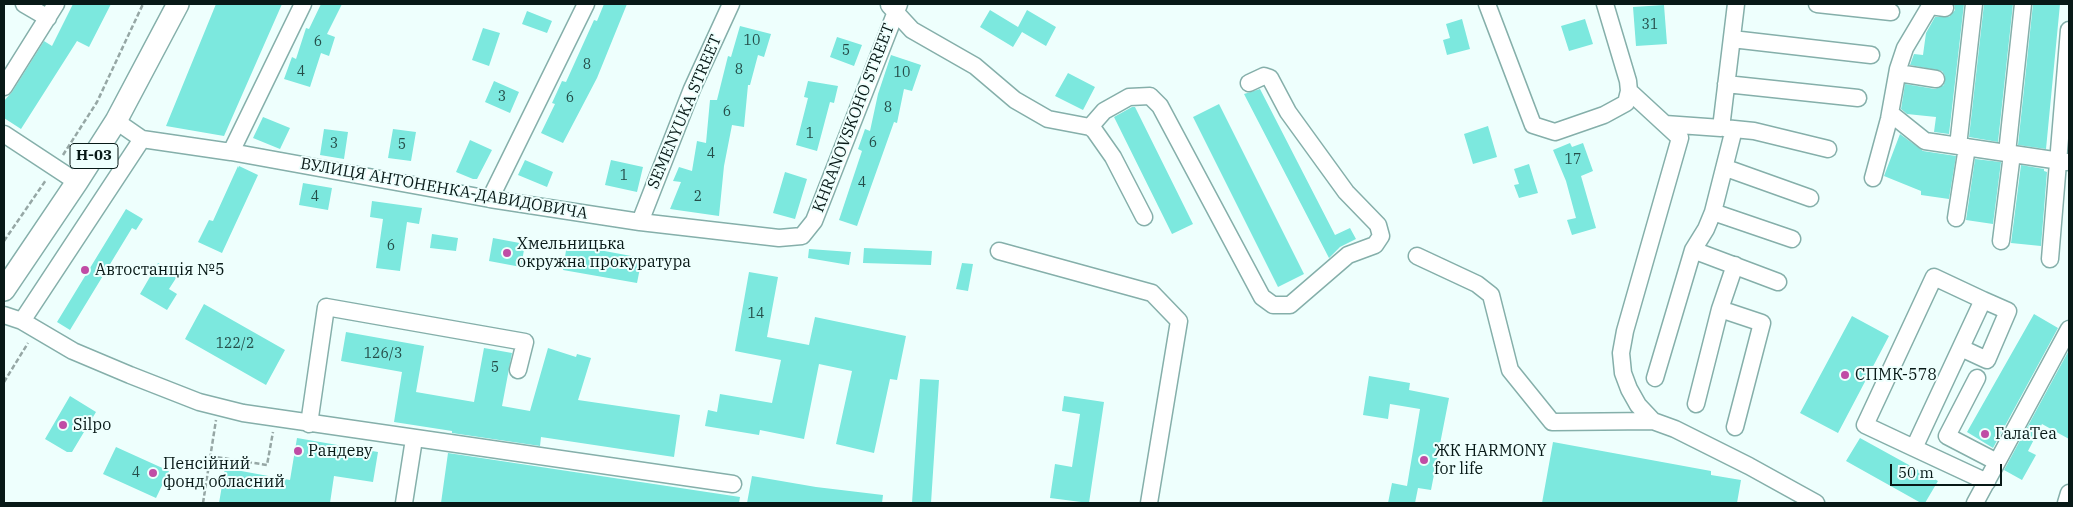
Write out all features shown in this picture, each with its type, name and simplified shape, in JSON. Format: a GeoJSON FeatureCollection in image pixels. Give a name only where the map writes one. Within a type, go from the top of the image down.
{"type":"FeatureCollection","features":[{"type":"Feature","properties":{"kind":"main road","name":"Н-03"},"geometry":{"type":"LineString","coordinates":[[4,290],[116,121],[178,4]]}},
{"type":"Feature","properties":{"kind":"street"},"geometry":{"type":"LineString","coordinates":[[4,87],[52,11],[24,4]]}},
{"type":"Feature","properties":{"kind":"street"},"geometry":{"type":"LineString","coordinates":[[231,152],[304,4]]}},
{"type":"Feature","properties":{"kind":"street"},"geometry":{"type":"LineString","coordinates":[[490,199],[586,4]]}},
{"type":"Feature","properties":{"kind":"street","name":"SEMENYUKA STREET"},"geometry":{"type":"LineString","coordinates":[[640,222],[692,89],[731,4]]}},
{"type":"Feature","properties":{"kind":"street"},"geometry":{"type":"LineString","coordinates":[[1487,4],[1532,125],[1555,132],[1604,115],[1626,103],[1629,91],[1605,4]]}},
{"type":"Feature","properties":{"kind":"street"},"geometry":{"type":"LineString","coordinates":[[1655,378],[1694,250],[1713,212],[1726,168],[1728,128],[1726,84],[1736,4]]}},
{"type":"Feature","properties":{"kind":"street"},"geometry":{"type":"LineString","coordinates":[[1817,4],[1891,12]]}},
{"type":"Feature","properties":{"kind":"street"},"geometry":{"type":"LineString","coordinates":[[1956,218],[1974,4]]}},
{"type":"Feature","properties":{"kind":"street"},"geometry":{"type":"LineString","coordinates":[[2001,241],[2023,4]]}},
{"type":"Feature","properties":{"kind":"street"},"geometry":{"type":"LineString","coordinates":[[1872,178],[1905,48],[1930,6],[1945,8]]}},
{"type":"Feature","properties":{"kind":"street"},"geometry":{"type":"LineString","coordinates":[[894,7],[912,30],[975,66],[1015,100],[1048,119],[1094,130],[1113,157],[1144,217]]}},
{"type":"Feature","properties":{"kind":"street","name":"KHRANOVSKOHO STREET"},"geometry":{"type":"LineString","coordinates":[[779,238],[802,236],[814,221],[894,7]]}},
{"type":"Feature","properties":{"kind":"street"},"geometry":{"type":"LineString","coordinates":[[2050,259],[2064,162],[2069,30]]}},
{"type":"Feature","properties":{"kind":"street"},"geometry":{"type":"LineString","coordinates":[[1732,39],[1871,55]]}},
{"type":"Feature","properties":{"kind":"street"},"geometry":{"type":"LineString","coordinates":[[1898,73],[1936,79]]}},
{"type":"Feature","properties":{"kind":"street"},"geometry":{"type":"LineString","coordinates":[[1090,128],[1104,111],[1129,97],[1150,96],[1160,106],[1262,297],[1273,304],[1290,305],[1348,255],[1375,244],[1381,236],[1378,225],[1346,192],[1288,112],[1270,78],[1264,76],[1249,83]]}},
{"type":"Feature","properties":{"kind":"street"},"geometry":{"type":"LineString","coordinates":[[1726,84],[1858,98]]}},
{"type":"Feature","properties":{"kind":"street"},"geometry":{"type":"LineString","coordinates":[[1629,91],[1680,138],[1625,332],[1621,353],[1623,373],[1629,389],[1638,405],[1653,421]]}},
{"type":"Feature","properties":{"kind":"street"},"geometry":{"type":"LineString","coordinates":[[1890,113],[1925,140],[2064,162]]}},
{"type":"Feature","properties":{"kind":"street","name":"ВУЛИЦЯ АНТОНЕНКА-ДАВИДОВИЧА"},"geometry":{"type":"LineString","coordinates":[[116,121],[142,139],[231,152],[490,199],[640,222],[779,238]]}},
{"type":"Feature","properties":{"kind":"street"},"geometry":{"type":"LineString","coordinates":[[1665,124],[1754,131],[1828,149]]}},
{"type":"Feature","properties":{"kind":"street"},"geometry":{"type":"LineString","coordinates":[[4,134],[77,182]]}},
{"type":"Feature","properties":{"kind":"street"},"geometry":{"type":"LineString","coordinates":[[29,326],[142,139]]}},
{"type":"Feature","properties":{"kind":"street"},"geometry":{"type":"LineString","coordinates":[[1726,168],[1810,198]]}},
{"type":"Feature","properties":{"kind":"street"},"geometry":{"type":"LineString","coordinates":[[1713,212],[1792,239]]}},
{"type":"Feature","properties":{"kind":"street"},"geometry":{"type":"LineString","coordinates":[[1694,250],[1778,282]]}},
{"type":"Feature","properties":{"kind":"street"},"geometry":{"type":"LineString","coordinates":[[999,251],[1152,293],[1179,321],[1149,503]]}},
{"type":"Feature","properties":{"kind":"street"},"geometry":{"type":"LineString","coordinates":[[1417,256],[1477,284],[1491,295],[1510,370],[1552,422],[1653,421],[1675,429],[1749,466],[1816,503]]}},
{"type":"Feature","properties":{"kind":"street"},"geometry":{"type":"LineString","coordinates":[[1696,404],[1720,308],[1735,265]]}},
{"type":"Feature","properties":{"kind":"street"},"geometry":{"type":"LineString","coordinates":[[1960,348],[1987,360],[2008,311],[1934,277],[1864,424],[1987,482]]}},
{"type":"Feature","properties":{"kind":"street"},"geometry":{"type":"LineString","coordinates":[[1914,448],[1983,300]]}},
{"type":"Feature","properties":{"kind":"street"},"geometry":{"type":"LineString","coordinates":[[312,424],[326,307],[525,342],[518,370]]}},
{"type":"Feature","properties":{"kind":"street"},"geometry":{"type":"LineString","coordinates":[[1720,308],[1762,323],[1735,427]]}},
{"type":"Feature","properties":{"kind":"street"},"geometry":{"type":"LineString","coordinates":[[4,315],[29,326],[73,351],[199,402],[218,407],[275,419],[733,484]]}},
{"type":"Feature","properties":{"kind":"street"},"geometry":{"type":"LineString","coordinates":[[1975,503],[2069,328]]}},
{"type":"Feature","properties":{"kind":"street"},"geometry":{"type":"LineString","coordinates":[[1977,378],[1947,436],[1997,462]]}},
{"type":"Feature","properties":{"kind":"street"},"geometry":{"type":"LineString","coordinates":[[404,503],[414,439]]}},
{"type":"Feature","properties":{"kind":"street"},"geometry":{"type":"LineString","coordinates":[[2066,503],[2069,493]]}},
{"type":"Feature","properties":{"kind":"path"},"geometry":{"type":"LineString","coordinates":[[4,241],[97,102],[143,4]]}},
{"type":"Feature","properties":{"kind":"path"},"geometry":{"type":"LineString","coordinates":[[4,382],[29,326]]}},
{"type":"Feature","properties":{"kind":"path"},"geometry":{"type":"LineString","coordinates":[[203,503],[218,407]]}},
{"type":"Feature","properties":{"kind":"path"},"geometry":{"type":"LineString","coordinates":[[210,456],[267,465],[275,419]]}},
{"type":"Feature","properties":{"kind":"building"},"geometry":{"type":"Polygon","coordinates":[[[73,4],[111,4],[89,47],[77,41],[21,129],[4,118],[4,101],[12,92],[44,41],[52,46],[73,4]]]}},
{"type":"Feature","properties":{"kind":"building"},"geometry":{"type":"Polygon","coordinates":[[[216,4],[282,4],[224,136],[166,126],[216,4]]]}},
{"type":"Feature","properties":{"kind":"building"},"geometry":{"type":"Polygon","coordinates":[[[321,4],[342,4],[327,34],[335,37],[329,56],[321,53],[310,87],[284,79],[292,57],[296,59],[306,28],[309,29],[321,4]]]}},
{"type":"Feature","properties":{"kind":"building"},"geometry":{"type":"Polygon","coordinates":[[[604,4],[627,4],[597,78],[563,143],[541,133],[555,104],[552,103],[562,81],[566,82],[594,20],[597,21],[604,4]]]}},
{"type":"Feature","properties":{"kind":"building"},"geometry":{"type":"Polygon","coordinates":[[[1954,4],[1964,4],[1949,134],[1934,132],[1936,117],[1907,114],[1901,109],[1905,84],[1935,89],[1944,85],[1945,76],[1942,71],[1910,65],[1914,54],[1923,55],[1926,33],[1935,17],[1949,17],[1955,10],[1954,4]]]}},
{"type":"Feature","properties":{"kind":"building"},"geometry":{"type":"Polygon","coordinates":[[[1984,4],[2013,4],[1998,142],[1969,137],[1984,4]]]}},
{"type":"Feature","properties":{"kind":"building"},"geometry":{"type":"Polygon","coordinates":[[[2033,4],[2060,4],[2046,149],[2018,145],[2033,4]]]}},
{"type":"Feature","properties":{"kind":"building"},"geometry":{"type":"Polygon","coordinates":[[[1664,5],[1667,44],[1636,46],[1633,7],[1664,5]]]}},
{"type":"Feature","properties":{"kind":"building"},"geometry":{"type":"Polygon","coordinates":[[[990,10],[1018,27],[1027,10],[1056,27],[1046,46],[1022,32],[1013,47],[980,27],[990,10]]]}},
{"type":"Feature","properties":{"kind":"building"},"geometry":{"type":"Polygon","coordinates":[[[527,11],[552,21],[547,33],[522,24],[527,11]]]}},
{"type":"Feature","properties":{"kind":"building"},"geometry":{"type":"Polygon","coordinates":[[[1462,19],[1470,49],[1447,55],[1443,40],[1450,38],[1446,24],[1462,19]]]}},
{"type":"Feature","properties":{"kind":"building"},"geometry":{"type":"Polygon","coordinates":[[[1585,19],[1593,44],[1569,51],[1561,26],[1585,19]]]}},
{"type":"Feature","properties":{"kind":"building"},"geometry":{"type":"Polygon","coordinates":[[[740,26],[771,34],[764,57],[758,55],[750,85],[748,85],[744,127],[732,125],[724,166],[719,216],[670,209],[681,182],[673,181],[679,167],[692,171],[697,141],[706,143],[710,100],[717,100],[728,56],[731,57],[740,26]]]}},
{"type":"Feature","properties":{"kind":"building"},"geometry":{"type":"Polygon","coordinates":[[[483,28],[500,33],[489,66],[472,60],[483,28]]]}},
{"type":"Feature","properties":{"kind":"building"},"geometry":{"type":"Polygon","coordinates":[[[837,37],[862,45],[854,66],[830,57],[837,37]]]}},
{"type":"Feature","properties":{"kind":"building"},"geometry":{"type":"Polygon","coordinates":[[[891,55],[921,65],[912,91],[904,89],[897,123],[894,122],[857,226],[839,220],[862,151],[858,149],[865,129],[870,131],[878,94],[891,55]]]}},
{"type":"Feature","properties":{"kind":"building"},"geometry":{"type":"Polygon","coordinates":[[[1068,73],[1095,87],[1083,110],[1055,96],[1068,73]]]}},
{"type":"Feature","properties":{"kind":"building"},"geometry":{"type":"Polygon","coordinates":[[[494,81],[519,92],[510,113],[485,102],[494,81]]]}},
{"type":"Feature","properties":{"kind":"building"},"geometry":{"type":"Polygon","coordinates":[[[808,81],[838,86],[834,103],[830,102],[817,151],[796,145],[808,98],[804,97],[808,81]]]}},
{"type":"Feature","properties":{"kind":"building"},"geometry":{"type":"Polygon","coordinates":[[[1260,89],[1335,235],[1350,228],[1356,239],[1340,247],[1329,258],[1244,94],[1260,89]]]}},
{"type":"Feature","properties":{"kind":"building"},"geometry":{"type":"Polygon","coordinates":[[[1219,104],[1304,274],[1278,287],[1193,117],[1219,104]]]}},
{"type":"Feature","properties":{"kind":"building"},"geometry":{"type":"Polygon","coordinates":[[[1135,107],[1193,224],[1172,234],[1114,117],[1135,107]]]}},
{"type":"Feature","properties":{"kind":"building"},"geometry":{"type":"Polygon","coordinates":[[[263,117],[290,128],[280,149],[253,138],[263,117]]]}},
{"type":"Feature","properties":{"kind":"building"},"geometry":{"type":"Polygon","coordinates":[[[1488,126],[1497,157],[1473,164],[1464,134],[1488,126]]]}},
{"type":"Feature","properties":{"kind":"building"},"geometry":{"type":"Polygon","coordinates":[[[324,129],[348,132],[344,159],[320,155],[324,129]]]}},
{"type":"Feature","properties":{"kind":"building"},"geometry":{"type":"Polygon","coordinates":[[[393,129],[416,132],[411,161],[388,158],[393,129]]]}},
{"type":"Feature","properties":{"kind":"building"},"geometry":{"type":"Polygon","coordinates":[[[1900,134],[1923,151],[1956,156],[1949,199],[1921,195],[1921,191],[1884,176],[1900,134]]]}},
{"type":"Feature","properties":{"kind":"building"},"geometry":{"type":"Polygon","coordinates":[[[470,140],[492,150],[477,179],[456,172],[470,140]]]}},
{"type":"Feature","properties":{"kind":"building"},"geometry":{"type":"Polygon","coordinates":[[[1570,143],[1572,147],[1583,143],[1593,171],[1581,176],[1596,228],[1572,235],[1567,220],[1576,218],[1566,181],[1553,150],[1570,143]]]}},
{"type":"Feature","properties":{"kind":"building"},"geometry":{"type":"Polygon","coordinates":[[[1975,159],[2001,162],[1993,224],[1966,220],[1975,159]]]}},
{"type":"Feature","properties":{"kind":"building"},"geometry":{"type":"Polygon","coordinates":[[[525,160],[553,172],[547,187],[518,175],[525,160]]]}},
{"type":"Feature","properties":{"kind":"building"},"geometry":{"type":"Polygon","coordinates":[[[611,160],[643,167],[637,192],[605,185],[611,160]]]}},
{"type":"Feature","properties":{"kind":"building"},"geometry":{"type":"Polygon","coordinates":[[[1529,164],[1538,193],[1519,198],[1514,185],[1519,184],[1514,169],[1529,164]]]}},
{"type":"Feature","properties":{"kind":"building"},"geometry":{"type":"Polygon","coordinates":[[[2021,165],[2044,169],[2047,172],[2041,246],[2011,243],[2021,165]]]}},
{"type":"Feature","properties":{"kind":"building"},"geometry":{"type":"Polygon","coordinates":[[[238,166],[238,168],[239,166],[258,175],[222,253],[198,242],[209,220],[213,221],[238,166]]]}},
{"type":"Feature","properties":{"kind":"building"},"geometry":{"type":"Polygon","coordinates":[[[785,172],[807,179],[795,219],[773,213],[785,172]]]}},
{"type":"Feature","properties":{"kind":"building"},"geometry":{"type":"Polygon","coordinates":[[[303,183],[332,188],[328,210],[299,205],[303,183]]]}},
{"type":"Feature","properties":{"kind":"building"},"geometry":{"type":"Polygon","coordinates":[[[372,201],[422,208],[419,224],[407,222],[400,271],[376,268],[383,219],[370,217],[372,201]]]}},
{"type":"Feature","properties":{"kind":"building"},"geometry":{"type":"Polygon","coordinates":[[[126,209],[143,219],[136,230],[132,228],[70,330],[57,322],[126,209]]]}},
{"type":"Feature","properties":{"kind":"building"},"geometry":{"type":"Polygon","coordinates":[[[432,234],[458,238],[456,251],[430,248],[432,234]]]}},
{"type":"Feature","properties":{"kind":"building","name":"Хмельницька окружна прокуратура"},"geometry":{"type":"Polygon","coordinates":[[[493,238],[525,244],[521,267],[489,261],[493,238]]]}},
{"type":"Feature","properties":{"kind":"building"},"geometry":{"type":"Polygon","coordinates":[[[567,244],[642,258],[637,283],[563,270],[567,244]]]}},
{"type":"Feature","properties":{"kind":"building"},"geometry":{"type":"Polygon","coordinates":[[[864,248],[932,251],[931,265],[863,263],[864,248]]]}},
{"type":"Feature","properties":{"kind":"building"},"geometry":{"type":"Polygon","coordinates":[[[809,249],[851,252],[849,265],[808,258],[809,249]]]}},
{"type":"Feature","properties":{"kind":"building"},"geometry":{"type":"Polygon","coordinates":[[[158,263],[178,275],[169,289],[177,294],[167,310],[140,294],[158,263]]]}},
{"type":"Feature","properties":{"kind":"building"},"geometry":{"type":"Polygon","coordinates":[[[962,263],[973,264],[968,291],[956,289],[962,263]]]}},
{"type":"Feature","properties":{"kind":"building"},"geometry":{"type":"Polygon","coordinates":[[[749,272],[778,277],[767,337],[809,345],[815,317],[906,336],[897,380],[890,379],[874,453],[836,444],[852,371],[819,364],[804,439],[760,430],[759,435],[705,426],[708,410],[717,412],[720,394],[772,403],[781,360],[735,351],[749,272]]]}},
{"type":"Feature","properties":{"kind":"building"},"geometry":{"type":"Polygon","coordinates":[[[204,304],[285,350],[266,385],[185,339],[204,304]]]}},
{"type":"Feature","properties":{"kind":"building"},"geometry":{"type":"Polygon","coordinates":[[[2034,314],[2058,328],[1993,448],[1967,432],[2034,314]]]}},
{"type":"Feature","properties":{"kind":"building"},"geometry":{"type":"Polygon","coordinates":[[[1852,316],[1889,336],[1838,433],[1800,413],[1852,316]]]}},
{"type":"Feature","properties":{"kind":"building"},"geometry":{"type":"Polygon","coordinates":[[[346,332],[424,346],[416,392],[474,402],[484,348],[512,353],[502,406],[530,411],[548,348],[576,357],[577,354],[591,358],[578,400],[680,415],[674,457],[541,437],[540,446],[394,422],[402,372],[341,361],[346,332]]]}},
{"type":"Feature","properties":{"kind":"building"},"geometry":{"type":"Polygon","coordinates":[[[2069,350],[2069,439],[2042,424],[2028,451],[2036,455],[2022,480],[2004,470],[2069,350]]]}},
{"type":"Feature","properties":{"kind":"building","name":"ЖК HARMONY for life"},"geometry":{"type":"Polygon","coordinates":[[[1369,376],[1410,383],[1409,390],[1449,398],[1431,490],[1418,488],[1415,503],[1388,503],[1392,483],[1407,486],[1420,409],[1390,404],[1388,419],[1363,415],[1369,376]]]}},
{"type":"Feature","properties":{"kind":"building"},"geometry":{"type":"Polygon","coordinates":[[[920,379],[939,380],[931,503],[912,503],[920,379]]]}},
{"type":"Feature","properties":{"kind":"building"},"geometry":{"type":"Polygon","coordinates":[[[70,396],[96,412],[72,452],[67,452],[45,439],[70,396]]]}},
{"type":"Feature","properties":{"kind":"building"},"geometry":{"type":"Polygon","coordinates":[[[1064,396],[1104,402],[1089,503],[1050,498],[1055,464],[1072,467],[1080,414],[1062,411],[1064,396]]]}},
{"type":"Feature","properties":{"kind":"building"},"geometry":{"type":"Polygon","coordinates":[[[297,438],[378,452],[373,482],[334,476],[330,503],[219,503],[225,468],[290,480],[297,438]]]}},
{"type":"Feature","properties":{"kind":"building"},"geometry":{"type":"Polygon","coordinates":[[[1860,438],[1938,481],[1925,503],[1921,503],[1846,461],[1860,438]]]}},
{"type":"Feature","properties":{"kind":"building"},"geometry":{"type":"Polygon","coordinates":[[[1553,442],[1711,471],[1711,475],[1741,480],[1737,503],[1542,503],[1553,442]]]}},
{"type":"Feature","properties":{"kind":"building"},"geometry":{"type":"Polygon","coordinates":[[[116,447],[169,471],[156,498],[103,474],[116,447]]]}},
{"type":"Feature","properties":{"kind":"building"},"geometry":{"type":"Polygon","coordinates":[[[448,453],[740,497],[739,503],[441,503],[448,453]]]}},
{"type":"Feature","properties":{"kind":"building"},"geometry":{"type":"Polygon","coordinates":[[[752,476],[816,487],[883,495],[882,503],[747,503],[752,476]]]}},
{"type":"Feature","properties":{"kind":"place","name":"Хмельницька окружна прокуратура"},"geometry":{"type":"Point","coordinates":[507,253]}},
{"type":"Feature","properties":{"kind":"place","name":"Автостанція №5"},"geometry":{"type":"Point","coordinates":[85,270]}},
{"type":"Feature","properties":{"kind":"place","name":"СПМК-578"},"geometry":{"type":"Point","coordinates":[1845,375]}},
{"type":"Feature","properties":{"kind":"place","name":"Silpo"},"geometry":{"type":"Point","coordinates":[63,425]}},
{"type":"Feature","properties":{"kind":"place","name":"ГалаТеа"},"geometry":{"type":"Point","coordinates":[1985,434]}},
{"type":"Feature","properties":{"kind":"place","name":"Рандеву"},"geometry":{"type":"Point","coordinates":[298,451]}},
{"type":"Feature","properties":{"kind":"place","name":"ЖК HARMONY for life"},"geometry":{"type":"Point","coordinates":[1424,460]}},
{"type":"Feature","properties":{"kind":"place","name":"Пенсійний фонд обласний"},"geometry":{"type":"Point","coordinates":[153,473]}}]}
